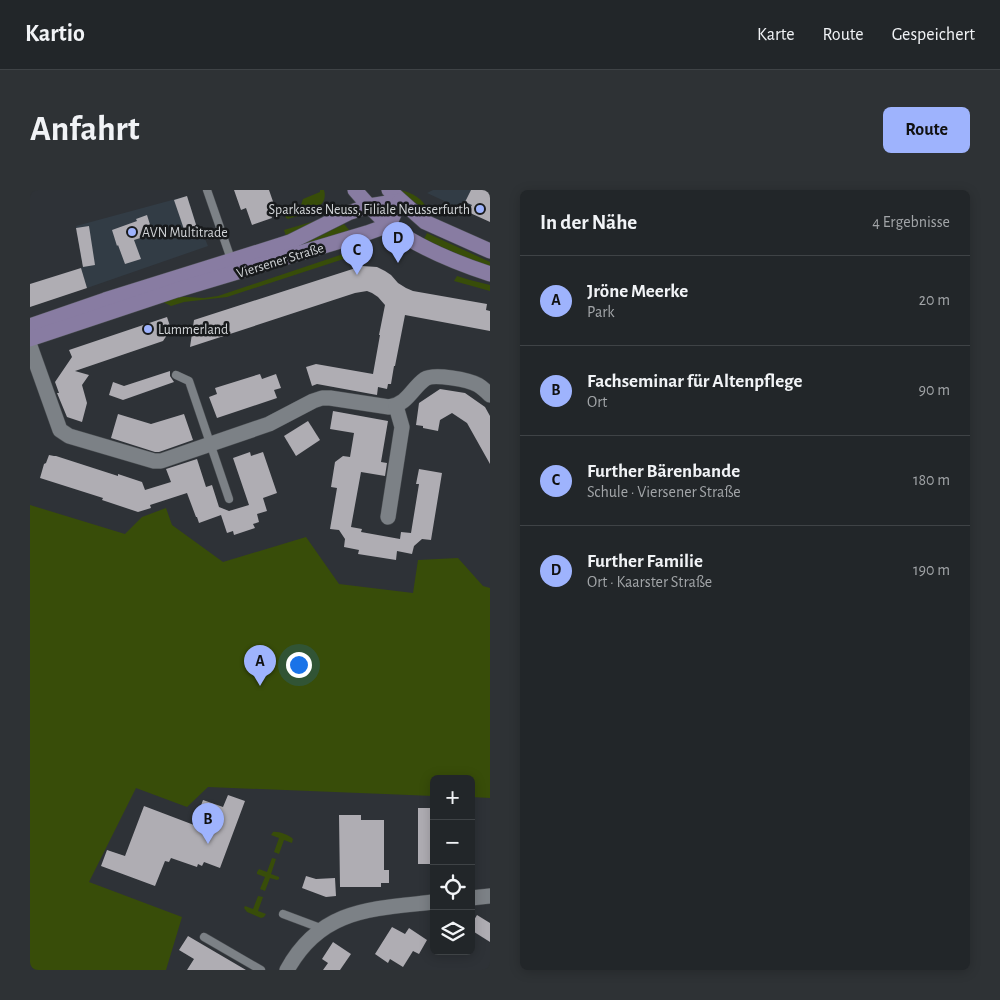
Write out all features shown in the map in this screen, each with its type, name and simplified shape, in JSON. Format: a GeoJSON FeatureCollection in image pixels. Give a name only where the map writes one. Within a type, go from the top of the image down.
{"type":"FeatureCollection","features":[{"type":"Feature","properties":{"kind":"main road"},"geometry":{"type":"LineString","coordinates":[[355,190],[389,225],[403,235],[470,268],[490,274]]}},
{"type":"Feature","properties":{"kind":"main road"},"geometry":{"type":"LineString","coordinates":[[389,190],[425,222],[490,252]]}},
{"type":"Feature","properties":{"kind":"main road","name":"Viersener Straße"},"geometry":{"type":"LineString","coordinates":[[30,339],[177,290],[290,242],[348,213],[369,206],[400,201]]}},
{"type":"Feature","properties":{"kind":"main road"},"geometry":{"type":"LineString","coordinates":[[389,225],[400,201]]}},
{"type":"Feature","properties":{"kind":"main road","name":"Viersener Straße"},"geometry":{"type":"LineString","coordinates":[[30,326],[105,300],[368,233],[389,225]]}},
{"type":"Feature","properties":{"kind":"street"},"geometry":{"type":"LineString","coordinates":[[30,346],[58,427],[63,433],[154,462],[269,424],[322,398],[390,407],[396,406],[408,398],[425,379],[437,376],[472,382],[490,395]]}},
{"type":"Feature","properties":{"kind":"street"},"geometry":{"type":"LineString","coordinates":[[388,517],[402,427],[396,406]]}},
{"type":"Feature","properties":{"kind":"street"},"geometry":{"type":"LineString","coordinates":[[475,898],[490,896]]}},
{"type":"Feature","properties":{"kind":"street"},"geometry":{"type":"LineString","coordinates":[[287,970],[306,944],[323,929],[338,920],[372,909],[430,902]]}},
{"type":"Feature","properties":{"kind":"lane"},"geometry":{"type":"LineString","coordinates":[[207,190],[234,267]]}},
{"type":"Feature","properties":{"kind":"lane"},"geometry":{"type":"LineString","coordinates":[[176,375],[189,381],[228,499]]}},
{"type":"Feature","properties":{"kind":"lane"},"geometry":{"type":"LineString","coordinates":[[283,914],[323,929]]}},
{"type":"Feature","properties":{"kind":"lane"},"geometry":{"type":"LineString","coordinates":[[204,937],[261,970]]}},
{"type":"Feature","properties":{"kind":"shaded area"},"geometry":{"type":"Polygon","coordinates":[[[433,190],[471,190],[466,202],[472,205],[468,212],[427,193],[433,190]]]}},
{"type":"Feature","properties":{"kind":"shaded area"},"geometry":{"type":"Polygon","coordinates":[[[187,196],[199,234],[203,234],[208,246],[87,288],[81,268],[83,267],[76,226],[187,196]]]}},
{"type":"Feature","properties":{"kind":"green space"},"geometry":{"type":"Polygon","coordinates":[[[320,190],[324,190],[325,197],[319,207],[307,213],[286,218],[285,215],[288,212],[300,208],[303,199],[320,192],[320,190]]]}},
{"type":"Feature","properties":{"kind":"green space"},"geometry":{"type":"Polygon","coordinates":[[[397,190],[413,194],[425,205],[423,208],[397,190]]]}},
{"type":"Feature","properties":{"kind":"green space"},"geometry":{"type":"Polygon","coordinates":[[[318,220],[286,236],[284,230],[318,220]]]}},
{"type":"Feature","properties":{"kind":"green space"},"geometry":{"type":"Polygon","coordinates":[[[344,224],[350,231],[307,245],[306,243],[344,224]]]}},
{"type":"Feature","properties":{"kind":"green space"},"geometry":{"type":"Polygon","coordinates":[[[427,233],[490,262],[490,267],[424,239],[427,233]]]}},
{"type":"Feature","properties":{"kind":"green space"},"geometry":{"type":"Polygon","coordinates":[[[367,246],[368,249],[362,253],[227,297],[184,302],[171,306],[159,300],[170,296],[204,298],[218,296],[367,246]]]}},
{"type":"Feature","properties":{"kind":"green space"},"geometry":{"type":"Polygon","coordinates":[[[457,276],[490,285],[490,291],[454,281],[457,276]]]}},
{"type":"Feature","properties":{"kind":"green space"},"geometry":{"type":"Polygon","coordinates":[[[30,505],[125,534],[142,517],[166,508],[172,525],[223,562],[306,537],[339,584],[413,593],[418,560],[458,558],[483,586],[490,588],[490,798],[475,797],[475,775],[430,775],[430,796],[208,787],[187,807],[136,788],[89,882],[182,917],[166,970],[30,970],[30,505]]]}},
{"type":"Feature","properties":{"kind":"green space"},"geometry":{"type":"Polygon","coordinates":[[[273,832],[278,832],[293,839],[292,843],[284,840],[279,854],[274,852],[279,838],[271,835],[273,832]]]}},
{"type":"Feature","properties":{"kind":"green space"},"geometry":{"type":"Polygon","coordinates":[[[272,858],[276,859],[271,874],[279,877],[279,879],[270,878],[265,891],[260,889],[265,877],[257,874],[257,872],[259,869],[267,872],[272,858]]]}},
{"type":"Feature","properties":{"kind":"green space"},"geometry":{"type":"Polygon","coordinates":[[[258,896],[263,897],[258,911],[266,914],[261,918],[247,912],[244,908],[245,906],[253,909],[258,896]]]}},
{"type":"Feature","properties":{"kind":"building"},"geometry":{"type":"Polygon","coordinates":[[[234,190],[269,190],[277,213],[271,215],[272,218],[252,225],[246,208],[241,210],[234,190]]]}},
{"type":"Feature","properties":{"kind":"building","name":"Sparkasse Neuss, Filiale Neusserfurth"},"geometry":{"type":"Polygon","coordinates":[[[471,190],[490,190],[490,222],[468,212],[472,205],[465,202],[471,190]]]}},
{"type":"Feature","properties":{"kind":"building"},"geometry":{"type":"Polygon","coordinates":[[[187,196],[199,234],[187,238],[174,200],[187,196]]]}},
{"type":"Feature","properties":{"kind":"building","name":"AVN Multitrade"},"geometry":{"type":"Polygon","coordinates":[[[147,215],[153,234],[134,240],[141,259],[125,264],[112,230],[137,221],[136,219],[147,215]]]}},
{"type":"Feature","properties":{"kind":"building"},"geometry":{"type":"Polygon","coordinates":[[[89,226],[95,265],[83,267],[76,228],[89,226]]]}},
{"type":"Feature","properties":{"kind":"building"},"geometry":{"type":"Polygon","coordinates":[[[362,266],[377,267],[391,275],[398,283],[413,291],[487,304],[486,310],[490,311],[490,331],[405,315],[391,384],[388,384],[387,389],[378,387],[377,395],[317,384],[312,386],[306,367],[316,364],[373,374],[385,305],[378,297],[367,291],[355,293],[190,347],[194,320],[362,266]]]}},
{"type":"Feature","properties":{"kind":"building"},"geometry":{"type":"Polygon","coordinates":[[[81,268],[87,288],[30,307],[30,284],[81,268]]]}},
{"type":"Feature","properties":{"kind":"building"},"geometry":{"type":"Polygon","coordinates":[[[167,317],[171,329],[163,341],[75,371],[89,375],[82,385],[87,403],[82,422],[67,417],[57,393],[59,393],[55,382],[72,357],[69,350],[167,317]]]}},
{"type":"Feature","properties":{"kind":"building"},"geometry":{"type":"Polygon","coordinates":[[[170,371],[170,376],[174,382],[123,400],[109,395],[113,382],[124,386],[170,371]]]}},
{"type":"Feature","properties":{"kind":"building"},"geometry":{"type":"Polygon","coordinates":[[[260,374],[262,379],[276,374],[281,388],[274,390],[277,398],[217,418],[209,397],[217,394],[215,388],[260,374]]]}},
{"type":"Feature","properties":{"kind":"building"},"geometry":{"type":"Polygon","coordinates":[[[440,389],[465,393],[485,407],[490,416],[490,464],[467,423],[452,413],[440,420],[438,431],[416,425],[419,403],[440,389]]]}},
{"type":"Feature","properties":{"kind":"building"},"geometry":{"type":"Polygon","coordinates":[[[333,411],[388,421],[381,462],[387,463],[385,476],[361,472],[351,527],[362,529],[361,532],[400,539],[401,532],[411,533],[419,484],[416,484],[419,469],[442,473],[431,540],[422,539],[414,546],[412,554],[397,551],[396,560],[358,554],[359,550],[344,547],[345,539],[339,530],[330,529],[337,488],[331,487],[335,462],[343,456],[350,457],[354,433],[330,429],[333,411]]]}},
{"type":"Feature","properties":{"kind":"building"},"geometry":{"type":"Polygon","coordinates":[[[118,414],[151,424],[184,414],[193,440],[155,452],[111,438],[118,414]]]}},
{"type":"Feature","properties":{"kind":"building"},"geometry":{"type":"Polygon","coordinates":[[[308,421],[320,440],[296,456],[284,436],[308,421]]]}},
{"type":"Feature","properties":{"kind":"building"},"geometry":{"type":"Polygon","coordinates":[[[250,452],[251,456],[263,452],[277,493],[263,498],[267,511],[257,514],[259,522],[253,524],[255,528],[234,535],[233,531],[227,533],[221,515],[199,523],[187,493],[150,505],[151,508],[138,512],[102,500],[103,498],[40,478],[49,455],[142,482],[145,490],[171,482],[166,469],[197,459],[206,487],[212,485],[219,507],[229,511],[249,505],[233,458],[250,452]]]}},
{"type":"Feature","properties":{"kind":"building"},"geometry":{"type":"Polygon","coordinates":[[[228,795],[245,801],[220,868],[204,862],[202,866],[198,864],[197,867],[171,858],[169,862],[165,861],[155,886],[101,866],[107,850],[125,856],[144,806],[194,825],[203,800],[223,807],[228,795]]]}},
{"type":"Feature","properties":{"kind":"building"},"geometry":{"type":"Polygon","coordinates":[[[418,808],[430,808],[430,864],[418,864],[418,808]]]}},
{"type":"Feature","properties":{"kind":"building"},"geometry":{"type":"Polygon","coordinates":[[[339,815],[361,815],[361,820],[384,820],[384,870],[389,870],[389,883],[381,883],[381,887],[340,887],[339,815]]]}},
{"type":"Feature","properties":{"kind":"building"},"geometry":{"type":"Polygon","coordinates":[[[306,876],[316,879],[335,878],[336,896],[326,897],[302,888],[306,876]]]}},
{"type":"Feature","properties":{"kind":"building"},"geometry":{"type":"Polygon","coordinates":[[[477,915],[490,923],[490,942],[475,933],[475,918],[477,915]]]}},
{"type":"Feature","properties":{"kind":"building"},"geometry":{"type":"Polygon","coordinates":[[[392,927],[405,934],[409,928],[427,940],[419,954],[413,951],[403,967],[390,959],[388,963],[375,954],[392,927]]]}},
{"type":"Feature","properties":{"kind":"building"},"geometry":{"type":"Polygon","coordinates":[[[188,936],[246,970],[187,970],[194,959],[179,950],[188,936]]]}},
{"type":"Feature","properties":{"kind":"building"},"geometry":{"type":"Polygon","coordinates":[[[333,942],[351,954],[340,970],[323,970],[328,963],[322,959],[333,942]]]}},
{"type":"Feature","properties":{"kind":"place","name":"Sparkasse Neuss, Filiale Neusserfurth"},"geometry":{"type":"Point","coordinates":[480,209]}},
{"type":"Feature","properties":{"kind":"place","name":"AVN Multitrade"},"geometry":{"type":"Point","coordinates":[132,232]}},
{"type":"Feature","properties":{"kind":"place","name":"Further Familie"},"geometry":{"type":"Point","coordinates":[398,263]}},
{"type":"Feature","properties":{"kind":"place","name":"Further Bärenbande"},"geometry":{"type":"Point","coordinates":[357,275]}},
{"type":"Feature","properties":{"kind":"place","name":"Lummerland"},"geometry":{"type":"Point","coordinates":[148,329]}},
{"type":"Feature","properties":{"kind":"place","name":"Jröne Meerke"},"geometry":{"type":"Point","coordinates":[260,686]}},
{"type":"Feature","properties":{"kind":"place","name":"Fachseminar für Altenpflege"},"geometry":{"type":"Point","coordinates":[208,844]}}]}
